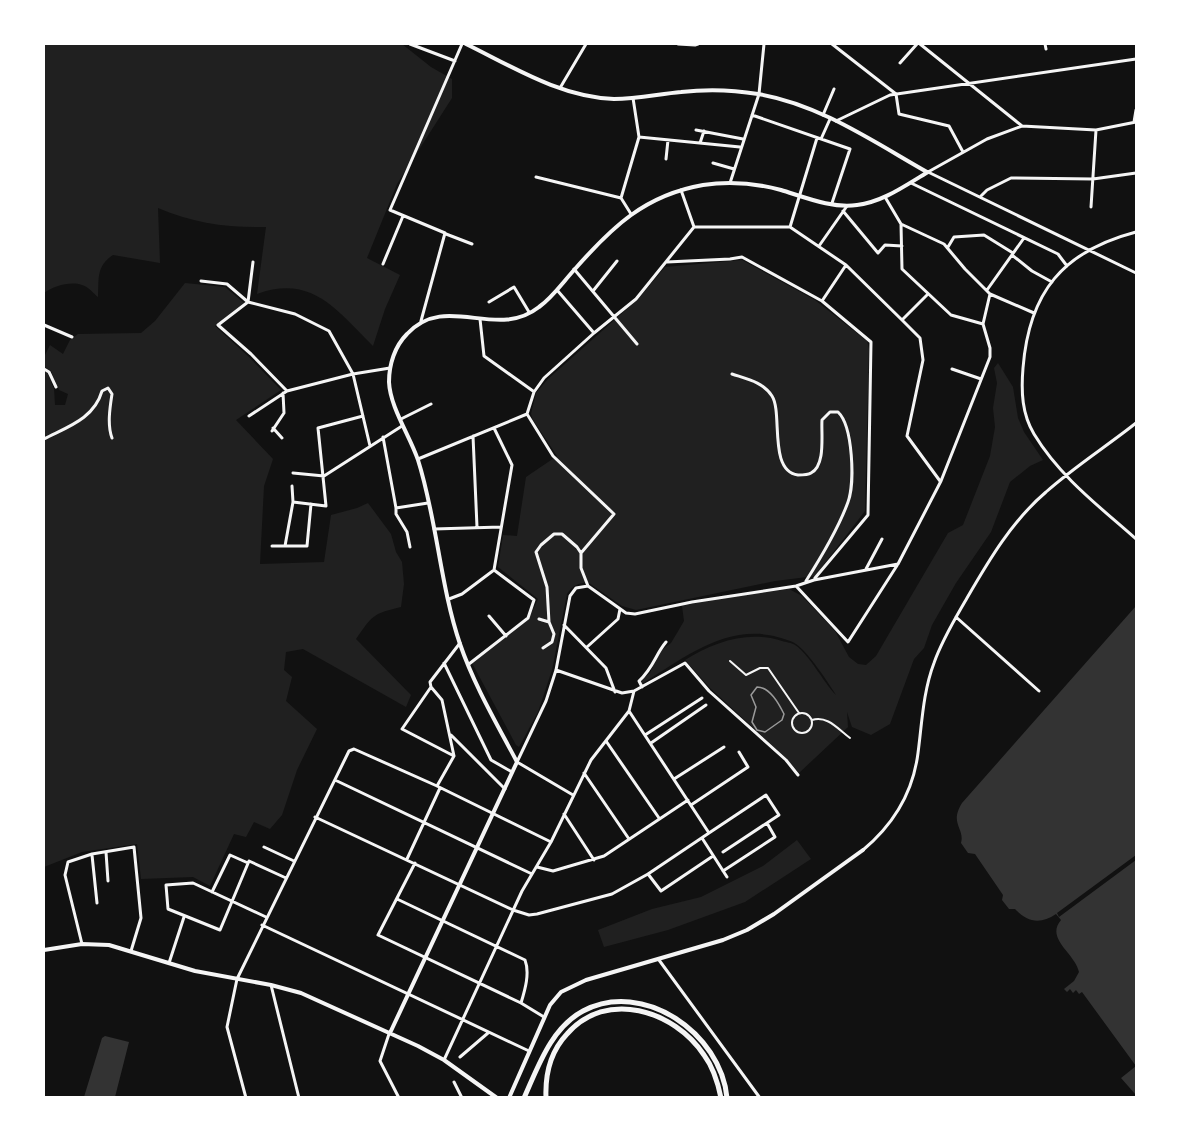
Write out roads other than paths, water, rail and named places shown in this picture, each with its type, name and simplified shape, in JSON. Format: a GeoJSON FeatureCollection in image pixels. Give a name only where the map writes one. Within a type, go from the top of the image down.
{"type":"FeatureCollection","features":[{"type":"Feature","properties":{"kind":"highway"},"geometry":{"type":"LineString","coordinates":[[524,1098],[546,1051],[566,1024],[591,1008],[620,1001],[640,1003],[657,1009],[688,1027],[713,1057],[723,1079],[727,1098]]}},
{"type":"Feature","properties":{"kind":"highway"},"geometry":{"type":"LineString","coordinates":[[546,1098],[546,1078],[554,1051],[572,1027],[590,1014],[619,1008],[633,1008],[664,1019],[680,1029],[704,1054],[715,1077],[721,1098]]}},
{"type":"Feature","properties":{"kind":"main road"},"geometry":{"type":"LineString","coordinates":[[464,44],[560,88],[589,97],[633,99],[708,90],[759,94],[791,102],[836,121],[928,172]]}},
{"type":"Feature","properties":{"kind":"main road"},"geometry":{"type":"LineString","coordinates":[[390,1033],[517,762],[460,643],[418,459],[389,386],[392,357],[400,341],[421,321],[449,314],[496,321],[512,320],[530,314],[548,300],[605,236],[631,214],[659,198],[681,190],[708,184],[757,185],[847,206],[870,202],[885,196],[928,172]]}},
{"type":"Feature","properties":{"kind":"main road"},"geometry":{"type":"LineString","coordinates":[[509,1098],[544,1017],[561,992],[572,985],[723,940],[747,930],[774,914],[863,850]]}},
{"type":"Feature","properties":{"kind":"main road"},"geometry":{"type":"LineString","coordinates":[[44,950],[82,944],[101,944],[195,971],[301,993],[444,1060],[497,1098]]}},
{"type":"Feature","properties":{"kind":"street"},"geometry":{"type":"LineString","coordinates":[[410,44],[455,62]]}},
{"type":"Feature","properties":{"kind":"street"},"geometry":{"type":"LineString","coordinates":[[464,44],[390,210],[472,244]]}},
{"type":"Feature","properties":{"kind":"street"},"geometry":{"type":"LineString","coordinates":[[560,88],[586,44]]}},
{"type":"Feature","properties":{"kind":"street"},"geometry":{"type":"LineString","coordinates":[[678,44],[698,44]]}},
{"type":"Feature","properties":{"kind":"street"},"geometry":{"type":"LineString","coordinates":[[730,183],[759,94],[764,44]]}},
{"type":"Feature","properties":{"kind":"street"},"geometry":{"type":"LineString","coordinates":[[832,44],[896,94],[899,114],[949,126],[963,152]]}},
{"type":"Feature","properties":{"kind":"street"},"geometry":{"type":"LineString","coordinates":[[900,63],[919,44],[1022,126]]}},
{"type":"Feature","properties":{"kind":"street"},"geometry":{"type":"LineString","coordinates":[[1045,44],[1046,49]]}},
{"type":"Feature","properties":{"kind":"street"},"geometry":{"type":"LineString","coordinates":[[836,121],[890,95],[1137,59]]}},
{"type":"Feature","properties":{"kind":"street"},"geometry":{"type":"LineString","coordinates":[[823,116],[834,89]]}},
{"type":"Feature","properties":{"kind":"street"},"geometry":{"type":"LineString","coordinates":[[621,198],[639,137],[633,99]]}},
{"type":"Feature","properties":{"kind":"street"},"geometry":{"type":"LineString","coordinates":[[928,172],[987,139],[1022,126],[1096,130],[1135,122],[1137,110]]}},
{"type":"Feature","properties":{"kind":"street"},"geometry":{"type":"LineString","coordinates":[[752,115],[850,149],[832,204]]}},
{"type":"Feature","properties":{"kind":"street"},"geometry":{"type":"LineString","coordinates":[[790,227],[798,196],[819,138],[830,119]]}},
{"type":"Feature","properties":{"kind":"street"},"geometry":{"type":"LineString","coordinates":[[696,130],[743,139]]}},
{"type":"Feature","properties":{"kind":"street"},"geometry":{"type":"LineString","coordinates":[[1091,207],[1096,130]]}},
{"type":"Feature","properties":{"kind":"street"},"geometry":{"type":"LineString","coordinates":[[699,143],[704,131]]}},
{"type":"Feature","properties":{"kind":"street"},"geometry":{"type":"LineString","coordinates":[[639,137],[740,147]]}},
{"type":"Feature","properties":{"kind":"street"},"geometry":{"type":"LineString","coordinates":[[666,159],[668,139]]}},
{"type":"Feature","properties":{"kind":"street"},"geometry":{"type":"LineString","coordinates":[[713,163],[734,169]]}},
{"type":"Feature","properties":{"kind":"street"},"geometry":{"type":"LineString","coordinates":[[928,172],[1137,273]]}},
{"type":"Feature","properties":{"kind":"street"},"geometry":{"type":"LineString","coordinates":[[980,198],[987,190],[1011,178],[1093,179],[1137,173]]}},
{"type":"Feature","properties":{"kind":"street"},"geometry":{"type":"LineString","coordinates":[[536,177],[621,198],[631,214]]}},
{"type":"Feature","properties":{"kind":"street"},"geometry":{"type":"LineString","coordinates":[[910,182],[1058,254],[1067,266]]}},
{"type":"Feature","properties":{"kind":"street"},"geometry":{"type":"LineString","coordinates":[[681,190],[694,227]]}},
{"type":"Feature","properties":{"kind":"street"},"geometry":{"type":"LineString","coordinates":[[885,196],[902,224],[902,269],[951,315],[983,324]]}},
{"type":"Feature","properties":{"kind":"street"},"geometry":{"type":"LineString","coordinates":[[819,246],[847,206]]}},
{"type":"Feature","properties":{"kind":"street"},"geometry":{"type":"LineString","coordinates":[[843,211],[878,253],[885,246],[902,246]]}},
{"type":"Feature","properties":{"kind":"street"},"geometry":{"type":"LineString","coordinates":[[383,264],[403,216]]}},
{"type":"Feature","properties":{"kind":"street"},"geometry":{"type":"LineString","coordinates":[[902,224],[940,242],[990,294],[1034,313]]}},
{"type":"Feature","properties":{"kind":"street"},"geometry":{"type":"LineString","coordinates":[[694,227],[790,227],[846,265],[920,338],[923,360],[907,436],[940,481]]}},
{"type":"Feature","properties":{"kind":"street"},"geometry":{"type":"LineString","coordinates":[[588,586],[581,568],[581,553],[614,514],[552,456],[527,414],[534,392],[544,378],[636,299],[694,227]]}},
{"type":"Feature","properties":{"kind":"street"},"geometry":{"type":"LineString","coordinates":[[1137,232],[1112,238],[1097,245],[1067,266],[1052,282],[1034,313],[1025,343],[1021,390],[1023,407],[1034,434],[1065,477],[1137,539]]}},
{"type":"Feature","properties":{"kind":"street"},"geometry":{"type":"LineString","coordinates":[[421,321],[445,233]]}},
{"type":"Feature","properties":{"kind":"street"},"geometry":{"type":"LineString","coordinates":[[947,248],[954,237],[984,235],[1032,271],[1052,282]]}},
{"type":"Feature","properties":{"kind":"street"},"geometry":{"type":"LineString","coordinates":[[987,290],[1024,238]]}},
{"type":"Feature","properties":{"kind":"street"},"geometry":{"type":"LineString","coordinates":[[667,262],[730,260],[742,257],[822,301],[871,342],[868,515],[814,580]]}},
{"type":"Feature","properties":{"kind":"street"},"geometry":{"type":"LineString","coordinates":[[593,291],[617,261]]}},
{"type":"Feature","properties":{"kind":"street"},"geometry":{"type":"LineString","coordinates":[[253,262],[248,302],[218,325],[251,354],[285,392],[284,413],[272,430],[282,438]]}},
{"type":"Feature","properties":{"kind":"street"},"geometry":{"type":"LineString","coordinates":[[822,301],[846,265]]}},
{"type":"Feature","properties":{"kind":"street"},"geometry":{"type":"LineString","coordinates":[[574,269],[637,344]]}},
{"type":"Feature","properties":{"kind":"street"},"geometry":{"type":"LineString","coordinates":[[201,281],[227,284],[248,302],[295,314],[329,331],[353,374],[370,446]]}},
{"type":"Feature","properties":{"kind":"street"},"geometry":{"type":"LineString","coordinates":[[489,302],[514,287],[530,314]]}},
{"type":"Feature","properties":{"kind":"street"},"geometry":{"type":"LineString","coordinates":[[557,290],[594,333]]}},
{"type":"Feature","properties":{"kind":"street"},"geometry":{"type":"LineString","coordinates":[[902,320],[928,294]]}},
{"type":"Feature","properties":{"kind":"street"},"geometry":{"type":"LineString","coordinates":[[796,586],[848,642],[898,564],[940,481],[990,357],[990,348],[983,324],[990,294]]}},
{"type":"Feature","properties":{"kind":"street"},"geometry":{"type":"LineString","coordinates":[[480,319],[484,356],[534,392]]}},
{"type":"Feature","properties":{"kind":"street"},"geometry":{"type":"LineString","coordinates":[[44,325],[72,337]]}},
{"type":"Feature","properties":{"kind":"street"},"geometry":{"type":"LineString","coordinates":[[249,416],[285,392],[353,374],[390,368]]}},
{"type":"Feature","properties":{"kind":"street"},"geometry":{"type":"LineString","coordinates":[[44,369],[49,372],[56,387]]}},
{"type":"Feature","properties":{"kind":"street"},"geometry":{"type":"LineString","coordinates":[[952,369],[981,379]]}},
{"type":"Feature","properties":{"kind":"street"},"geometry":{"type":"LineString","coordinates":[[732,374],[763,385],[774,398],[780,459],[791,473],[800,475],[812,473],[817,468],[821,460],[822,420],[830,412],[838,412],[843,417],[850,438],[851,476],[848,501],[817,565],[805,583]]}},
{"type":"Feature","properties":{"kind":"street"},"geometry":{"type":"LineString","coordinates":[[44,439],[92,412],[102,391],[108,388],[112,393],[110,432],[112,438]]}},
{"type":"Feature","properties":{"kind":"street"},"geometry":{"type":"LineString","coordinates":[[401,418],[431,404]]}},
{"type":"Feature","properties":{"kind":"street"},"geometry":{"type":"LineString","coordinates":[[418,459],[527,414]]}},
{"type":"Feature","properties":{"kind":"street"},"geometry":{"type":"LineString","coordinates":[[293,502],[326,506],[318,428],[363,416]]}},
{"type":"Feature","properties":{"kind":"street"},"geometry":{"type":"LineString","coordinates":[[863,850],[890,823],[906,798],[915,771],[924,701],[931,670],[956,617],[1007,533],[1026,511],[1065,477],[1137,423]]}},
{"type":"Feature","properties":{"kind":"street"},"geometry":{"type":"LineString","coordinates":[[293,474],[324,476],[404,425]]}},
{"type":"Feature","properties":{"kind":"street"},"geometry":{"type":"LineString","coordinates":[[449,599],[462,594],[494,570],[512,465],[494,428]]}},
{"type":"Feature","properties":{"kind":"street"},"geometry":{"type":"LineString","coordinates":[[473,436],[477,527]]}},
{"type":"Feature","properties":{"kind":"street"},"geometry":{"type":"LineString","coordinates":[[383,437],[396,514],[407,532],[410,547]]}},
{"type":"Feature","properties":{"kind":"street"},"geometry":{"type":"LineString","coordinates":[[285,546],[293,502],[292,486]]}},
{"type":"Feature","properties":{"kind":"street"},"geometry":{"type":"LineString","coordinates":[[396,508],[428,503]]}},
{"type":"Feature","properties":{"kind":"street"},"geometry":{"type":"LineString","coordinates":[[272,546],[307,546],[311,504]]}},
{"type":"Feature","properties":{"kind":"street"},"geometry":{"type":"LineString","coordinates":[[434,529],[501,527]]}},
{"type":"Feature","properties":{"kind":"street"},"geometry":{"type":"LineString","coordinates":[[543,648],[552,642],[554,634],[549,622],[547,587],[536,552],[541,544],[554,534],[562,534],[581,553]]}},
{"type":"Feature","properties":{"kind":"street"},"geometry":{"type":"LineString","coordinates":[[865,571],[882,539]]}},
{"type":"Feature","properties":{"kind":"street"},"geometry":{"type":"LineString","coordinates":[[573,795],[517,762],[546,701],[556,670],[572,591],[582,585],[588,586],[626,613],[635,614],[692,602],[796,586],[814,580],[898,564]]}},
{"type":"Feature","properties":{"kind":"street"},"geometry":{"type":"LineString","coordinates":[[469,664],[528,618],[534,600],[494,570]]}},
{"type":"Feature","properties":{"kind":"street"},"geometry":{"type":"LineString","coordinates":[[586,648],[618,619],[620,609]]}},
{"type":"Feature","properties":{"kind":"street"},"geometry":{"type":"LineString","coordinates":[[489,616],[506,636]]}},
{"type":"Feature","properties":{"kind":"street"},"geometry":{"type":"LineString","coordinates":[[956,617],[1039,692]]}},
{"type":"Feature","properties":{"kind":"street"},"geometry":{"type":"LineString","coordinates":[[539,619],[549,622]]}},
{"type":"Feature","properties":{"kind":"street"},"geometry":{"type":"LineString","coordinates":[[564,625],[606,668],[615,692]]}},
{"type":"Feature","properties":{"kind":"street"},"geometry":{"type":"LineString","coordinates":[[642,687],[639,681],[652,667],[660,649],[666,642]]}},
{"type":"Feature","properties":{"kind":"street"},"geometry":{"type":"LineString","coordinates":[[407,859],[454,756],[442,699],[431,687],[430,682],[460,643]]}},
{"type":"Feature","properties":{"kind":"street"},"geometry":{"type":"LineString","coordinates":[[730,661],[746,675],[760,668],[768,668],[799,713]]}},
{"type":"Feature","properties":{"kind":"street"},"geometry":{"type":"LineString","coordinates":[[444,663],[491,760],[512,772]]}},
{"type":"Feature","properties":{"kind":"street"},"geometry":{"type":"LineString","coordinates":[[556,670],[622,693],[634,691],[685,663],[709,691],[786,760],[798,775]]}},
{"type":"Feature","properties":{"kind":"street"},"geometry":{"type":"LineString","coordinates":[[431,687],[402,729],[454,756]]}},
{"type":"Feature","properties":{"kind":"street"},"geometry":{"type":"LineString","coordinates":[[444,1060],[498,947],[513,910],[551,842],[585,773],[629,711],[634,691]]}},
{"type":"Feature","properties":{"kind":"street"},"geometry":{"type":"LineString","coordinates":[[645,735],[702,698]]}},
{"type":"Feature","properties":{"kind":"street"},"geometry":{"type":"LineString","coordinates":[[650,744],[706,705]]}},
{"type":"Feature","properties":{"kind":"street"},"geometry":{"type":"LineString","coordinates":[[629,711],[709,833]]}},
{"type":"Feature","properties":{"kind":"street"},"geometry":{"type":"LineString","coordinates":[[799,713],[805,713],[812,721],[811,727],[806,732],[797,731],[792,723],[794,717],[799,713]]}},
{"type":"Feature","properties":{"kind":"street"},"geometry":{"type":"LineString","coordinates":[[812,721],[818,718],[827,719],[850,738]]}},
{"type":"Feature","properties":{"kind":"street"},"geometry":{"type":"LineString","coordinates":[[450,734],[505,789]]}},
{"type":"Feature","properties":{"kind":"street"},"geometry":{"type":"LineString","coordinates":[[606,741],[659,818]]}},
{"type":"Feature","properties":{"kind":"street"},"geometry":{"type":"LineString","coordinates":[[674,779],[724,747]]}},
{"type":"Feature","properties":{"kind":"street"},"geometry":{"type":"LineString","coordinates":[[246,1098],[227,1027],[237,979],[349,751],[354,749],[439,787],[551,842]]}},
{"type":"Feature","properties":{"kind":"street"},"geometry":{"type":"LineString","coordinates":[[691,805],[748,767],[739,752]]}},
{"type":"Feature","properties":{"kind":"street"},"geometry":{"type":"LineString","coordinates":[[585,773],[630,839]]}},
{"type":"Feature","properties":{"kind":"street"},"geometry":{"type":"LineString","coordinates":[[335,780],[532,874]]}},
{"type":"Feature","properties":{"kind":"street"},"geometry":{"type":"LineString","coordinates":[[315,817],[513,910],[529,915],[612,894],[648,874],[766,795],[779,815],[723,852]]}},
{"type":"Feature","properties":{"kind":"street"},"geometry":{"type":"LineString","coordinates":[[537,867],[553,871],[604,856],[688,800]]}},
{"type":"Feature","properties":{"kind":"street"},"geometry":{"type":"LineString","coordinates":[[564,814],[594,860]]}},
{"type":"Feature","properties":{"kind":"street"},"geometry":{"type":"LineString","coordinates":[[723,871],[775,837],[767,823]]}},
{"type":"Feature","properties":{"kind":"street"},"geometry":{"type":"LineString","coordinates":[[702,838],[727,876]]}},
{"type":"Feature","properties":{"kind":"street"},"geometry":{"type":"LineString","coordinates":[[82,944],[65,875],[68,862],[92,854],[134,847],[141,918],[131,951]]}},
{"type":"Feature","properties":{"kind":"street"},"geometry":{"type":"LineString","coordinates":[[264,847],[294,861]]}},
{"type":"Feature","properties":{"kind":"street"},"geometry":{"type":"LineString","coordinates":[[106,852],[108,881]]}},
{"type":"Feature","properties":{"kind":"street"},"geometry":{"type":"LineString","coordinates":[[92,854],[97,903]]}},
{"type":"Feature","properties":{"kind":"street"},"geometry":{"type":"LineString","coordinates":[[212,892],[230,855],[286,878]]}},
{"type":"Feature","properties":{"kind":"street"},"geometry":{"type":"LineString","coordinates":[[648,874],[661,891],[713,856]]}},
{"type":"Feature","properties":{"kind":"street"},"geometry":{"type":"LineString","coordinates":[[248,863],[232,900],[220,930],[168,909],[166,885],[193,883],[232,900],[267,917]]}},
{"type":"Feature","properties":{"kind":"street"},"geometry":{"type":"LineString","coordinates":[[415,863],[378,935],[521,1003],[544,1017]]}},
{"type":"Feature","properties":{"kind":"street"},"geometry":{"type":"LineString","coordinates":[[397,899],[525,960],[527,966],[525,988],[521,1003]]}},
{"type":"Feature","properties":{"kind":"street"},"geometry":{"type":"LineString","coordinates":[[169,963],[184,917]]}},
{"type":"Feature","properties":{"kind":"street"},"geometry":{"type":"LineString","coordinates":[[262,925],[529,1052]]}},
{"type":"Feature","properties":{"kind":"street"},"geometry":{"type":"LineString","coordinates":[[659,960],[760,1098]]}},
{"type":"Feature","properties":{"kind":"street"},"geometry":{"type":"LineString","coordinates":[[271,985],[299,1098]]}},
{"type":"Feature","properties":{"kind":"street"},"geometry":{"type":"LineString","coordinates":[[390,1033],[380,1061],[399,1098]]}},
{"type":"Feature","properties":{"kind":"street"},"geometry":{"type":"LineString","coordinates":[[460,1057],[488,1033]]}},
{"type":"Feature","properties":{"kind":"street"},"geometry":{"type":"LineString","coordinates":[[454,1082],[462,1098]]}},
{"type":"Feature","properties":{"kind":"railway"},"geometry":{"type":"LineString","coordinates":[[757,687],[770,693],[784,714],[782,720],[765,732],[757,730],[752,722],[756,707],[751,695],[757,687]]}}]}
